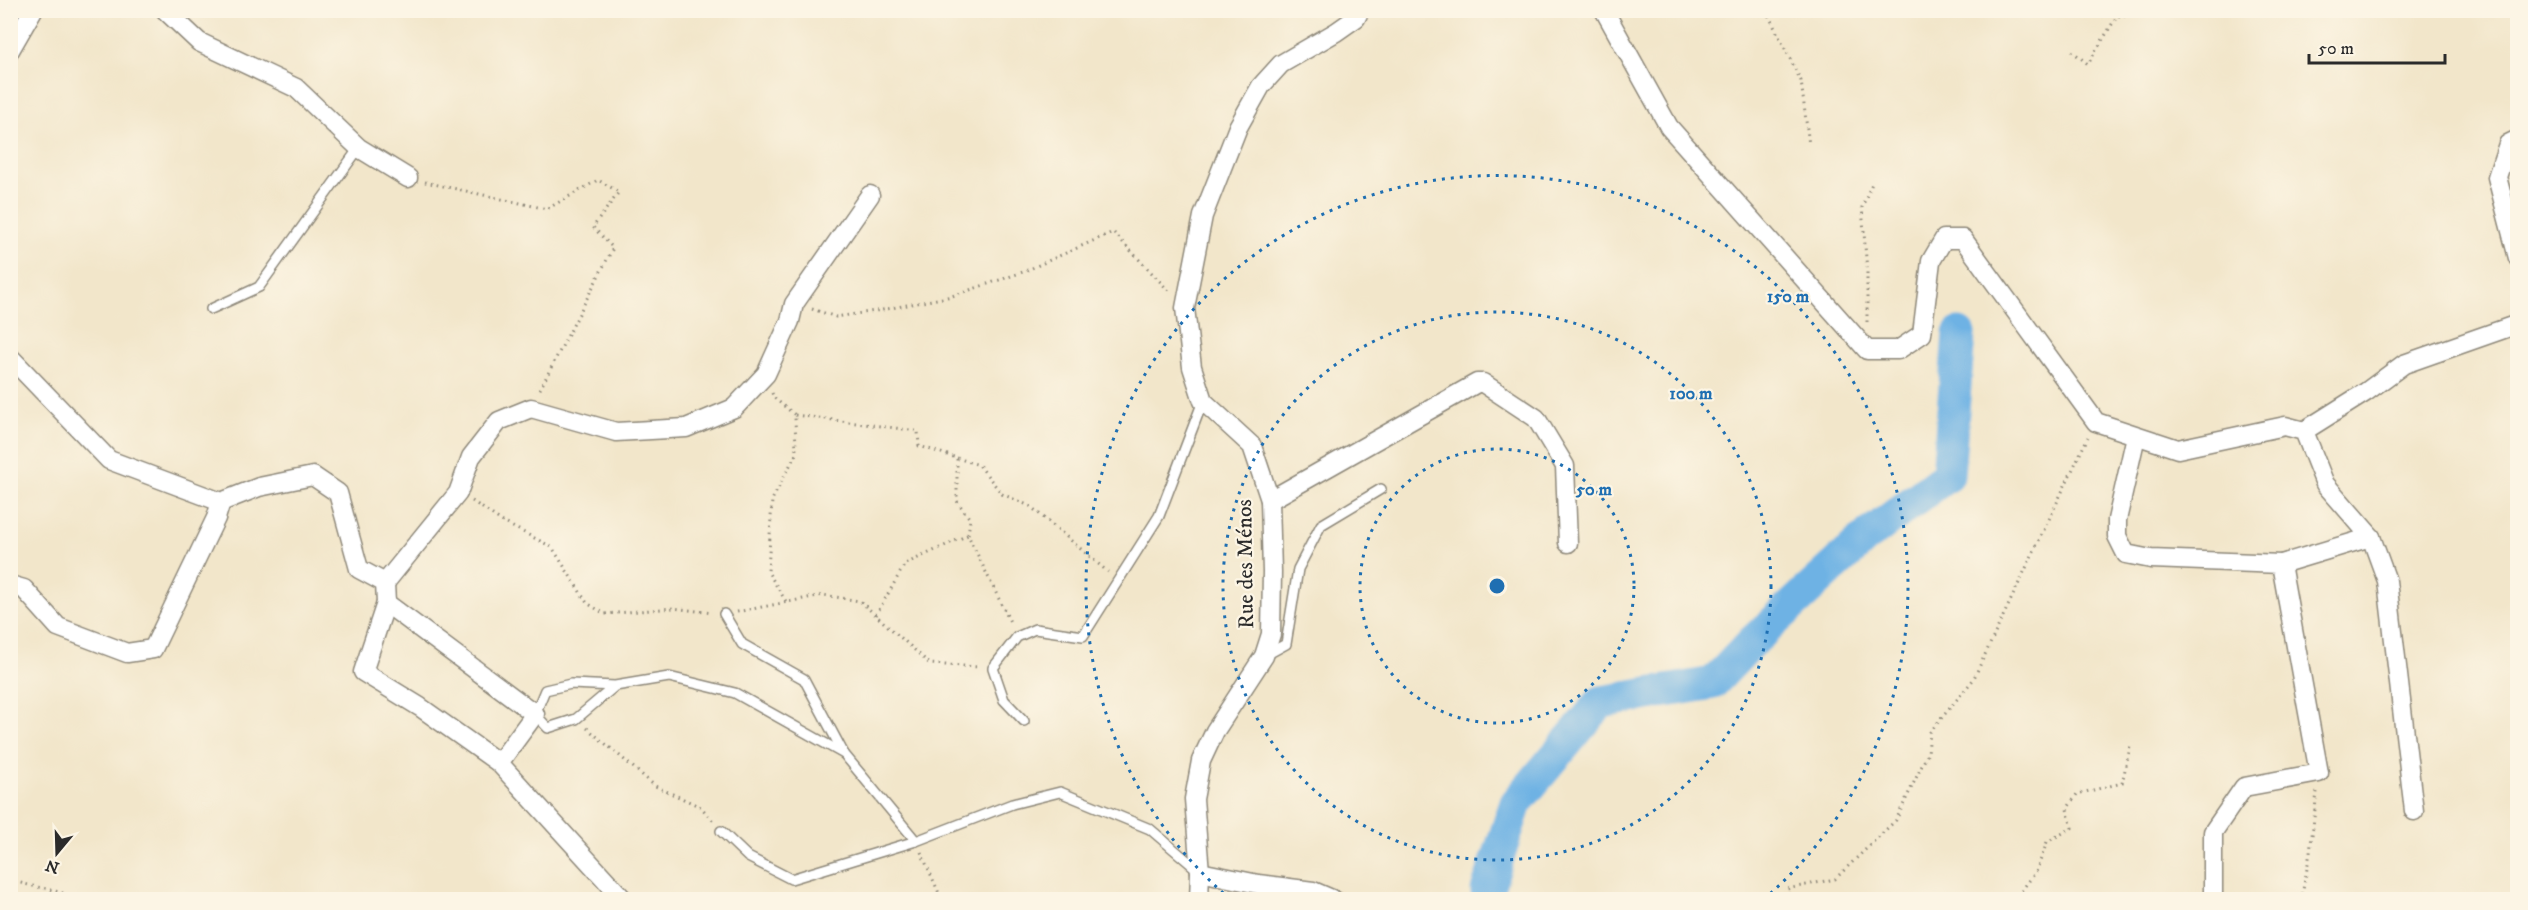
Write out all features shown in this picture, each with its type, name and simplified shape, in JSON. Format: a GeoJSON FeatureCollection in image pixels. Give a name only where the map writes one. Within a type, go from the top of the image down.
{"type":"FeatureCollection","features":[{"type":"Feature","properties":{"kind":"street"},"geometry":{"type":"LineString","coordinates":[[10,50],[33,10]]}},
{"type":"Feature","properties":{"kind":"street"},"geometry":{"type":"LineString","coordinates":[[165,10],[199,42],[296,88],[359,148],[408,178]]}},
{"type":"Feature","properties":{"kind":"street","name":"Rue des Ménos"},"geometry":{"type":"LineString","coordinates":[[1199,900],[1200,872],[1194,799],[1202,760],[1221,721],[1264,656],[1271,634],[1270,501],[1252,446],[1203,401],[1192,367],[1185,308],[1203,216],[1238,127],[1261,86],[1281,64],[1336,32],[1356,18],[1360,10]]}},
{"type":"Feature","properties":{"kind":"street"},"geometry":{"type":"LineString","coordinates":[[1604,10],[1669,127],[1867,350],[1898,350],[1922,334],[1931,261],[1944,239],[1963,239],[2096,422],[2178,449],[2284,426],[2304,431],[2366,392],[2404,364],[2517,325],[2517,318]]}},
{"type":"Feature","properties":{"kind":"street"},"geometry":{"type":"LineString","coordinates":[[2517,139],[2508,144],[2497,177],[2517,258]]}},
{"type":"Feature","properties":{"kind":"street"},"geometry":{"type":"LineString","coordinates":[[624,900],[499,763],[420,706],[363,672],[386,603],[385,583],[458,493],[471,457],[499,421],[531,408],[616,432],[686,428],[734,408],[766,374],[790,321],[794,304],[870,195]]}},
{"type":"Feature","properties":{"kind":"street"},"geometry":{"type":"LineString","coordinates":[[10,357],[109,460],[221,502],[259,487],[312,476],[338,493],[359,569],[385,583]]}},
{"type":"Feature","properties":{"kind":"street"},"geometry":{"type":"LineString","coordinates":[[1270,501],[1477,383],[1483,383],[1536,418],[1565,466],[1568,543]]}},
{"type":"Feature","properties":{"kind":"street"},"geometry":{"type":"LineString","coordinates":[[2304,431],[2325,484],[2371,537],[2387,581],[2414,811]]}},
{"type":"Feature","properties":{"kind":"street"},"geometry":{"type":"LineString","coordinates":[[2136,436],[2117,520],[2117,536],[2126,554],[2151,559],[2281,564],[2371,537]]}},
{"type":"Feature","properties":{"kind":"street"},"geometry":{"type":"LineString","coordinates":[[10,585],[24,589],[58,627],[127,653],[153,649],[216,518],[221,502]]}},
{"type":"Feature","properties":{"kind":"street"},"geometry":{"type":"LineString","coordinates":[[2213,900],[2213,832],[2244,787],[2319,773],[2281,564]]}},
{"type":"Feature","properties":{"kind":"street"},"geometry":{"type":"LineString","coordinates":[[386,603],[535,714],[499,763]]}},
{"type":"Feature","properties":{"kind":"street"},"geometry":{"type":"LineString","coordinates":[[1200,872],[1258,884],[1313,891],[1334,900]]}},
{"type":"Feature","properties":{"kind":"lane"},"geometry":{"type":"LineString","coordinates":[[211,309],[259,287],[359,148]]}},
{"type":"Feature","properties":{"kind":"lane"},"geometry":{"type":"LineString","coordinates":[[1024,721],[1004,700],[993,668],[1017,637],[1035,629],[1083,636],[1159,516],[1203,401]]}},
{"type":"Feature","properties":{"kind":"lane"},"geometry":{"type":"LineString","coordinates":[[1264,656],[1286,644],[1298,569],[1321,525],[1381,489]]}},
{"type":"Feature","properties":{"kind":"lane"},"geometry":{"type":"LineString","coordinates":[[724,614],[742,644],[804,679],[844,754],[916,841]]}},
{"type":"Feature","properties":{"kind":"lane"},"geometry":{"type":"LineString","coordinates":[[615,686],[576,719],[548,728],[535,714],[545,690],[571,684],[615,686],[669,676],[735,693],[844,754]]}},
{"type":"Feature","properties":{"kind":"lane"},"geometry":{"type":"LineString","coordinates":[[721,831],[748,857],[791,879],[916,841],[1012,804],[1060,792],[1150,829],[1200,872]]}},
{"type":"Feature","properties":{"kind":"path"},"geometry":{"type":"LineString","coordinates":[[1766,10],[1801,81],[1809,144]]}},
{"type":"Feature","properties":{"kind":"path"},"geometry":{"type":"LineString","coordinates":[[2072,51],[2088,64],[2117,16],[2175,10]]}},
{"type":"Feature","properties":{"kind":"path"},"geometry":{"type":"LineString","coordinates":[[408,178],[548,209],[598,180],[619,192],[593,228],[613,248],[531,408]]}},
{"type":"Feature","properties":{"kind":"path"},"geometry":{"type":"LineString","coordinates":[[1867,350],[1867,272],[1862,207],[1873,181]]}},
{"type":"Feature","properties":{"kind":"path"},"geometry":{"type":"LineString","coordinates":[[794,304],[836,317],[952,296],[1023,272],[1113,232],[1185,308]]}},
{"type":"Feature","properties":{"kind":"path"},"geometry":{"type":"LineString","coordinates":[[766,374],[774,398],[795,415],[918,431],[918,446],[979,465],[982,472],[1002,494],[1030,506],[1118,581]]}},
{"type":"Feature","properties":{"kind":"path"},"geometry":{"type":"LineString","coordinates":[[787,603],[768,573],[772,500],[796,454],[795,415]]}},
{"type":"Feature","properties":{"kind":"path"},"geometry":{"type":"LineString","coordinates":[[1790,900],[1787,889],[1835,879],[1896,820],[1928,753],[1930,732],[1973,680],[2061,491],[2096,422]]}},
{"type":"Feature","properties":{"kind":"path"},"geometry":{"type":"LineString","coordinates":[[957,458],[957,501],[970,519],[968,535],[1017,637]]}},
{"type":"Feature","properties":{"kind":"path"},"geometry":{"type":"LineString","coordinates":[[458,493],[503,522],[552,547],[587,603],[605,614],[674,608],[724,614],[823,595],[860,601],[930,664],[993,668]]}},
{"type":"Feature","properties":{"kind":"path"},"geometry":{"type":"LineString","coordinates":[[876,616],[905,564],[968,535]]}},
{"type":"Feature","properties":{"kind":"path"},"geometry":{"type":"LineString","coordinates":[[576,719],[656,786],[701,807],[721,831]]}},
{"type":"Feature","properties":{"kind":"path"},"geometry":{"type":"LineString","coordinates":[[2014,900],[2036,872],[2047,842],[2072,828],[2067,809],[2077,794],[2122,783],[2131,743]]}},
{"type":"Feature","properties":{"kind":"path"},"geometry":{"type":"LineString","coordinates":[[2301,900],[2310,853],[2319,773]]}},
{"type":"Feature","properties":{"kind":"path"},"geometry":{"type":"LineString","coordinates":[[916,841],[942,900]]}},
{"type":"Feature","properties":{"kind":"path"},"geometry":{"type":"LineString","coordinates":[[10,884],[14,881],[66,893],[79,900]]}},
{"type":"Feature","properties":{"kind":"waterway"},"geometry":{"type":"LineString","coordinates":[[1490,900],[1487,891],[1516,803],[1601,702],[1713,683],[1752,642],[1866,537],[1948,475],[1959,334]]}}]}
